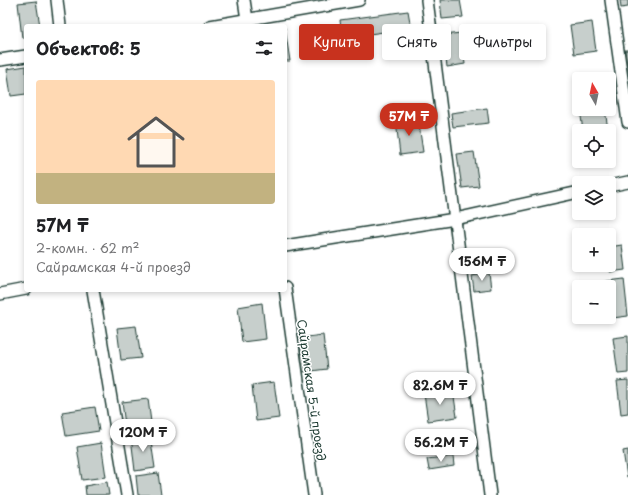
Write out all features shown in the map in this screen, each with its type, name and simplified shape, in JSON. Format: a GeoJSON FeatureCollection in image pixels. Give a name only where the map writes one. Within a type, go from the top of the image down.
{"type":"FeatureCollection","features":[{"type":"Feature","properties":{"kind":"street"},"geometry":{"type":"LineString","coordinates":[[57,0],[60,24]]}},
{"type":"Feature","properties":{"kind":"street"},"geometry":{"type":"LineString","coordinates":[[244,0],[247,23]]}},
{"type":"Feature","properties":{"kind":"street"},"geometry":{"type":"LineString","coordinates":[[235,24],[247,23],[359,0]]}},
{"type":"Feature","properties":{"kind":"street"},"geometry":{"type":"LineString","coordinates":[[427,0],[490,495]]}},
{"type":"Feature","properties":{"kind":"street"},"geometry":{"type":"LineString","coordinates":[[611,0],[628,122]]}},
{"type":"Feature","properties":{"kind":"street"},"geometry":{"type":"LineString","coordinates":[[0,60],[24,56]]}},
{"type":"Feature","properties":{"kind":"street"},"geometry":{"type":"LineString","coordinates":[[616,185],[628,182]]}},
{"type":"Feature","properties":{"kind":"street"},"geometry":{"type":"LineString","coordinates":[[287,246],[455,219],[572,194]]}},
{"type":"Feature","properties":{"kind":"street"},"geometry":{"type":"LineString","coordinates":[[0,294],[24,289]]}},
{"type":"Feature","properties":{"kind":"street"},"geometry":{"type":"LineString","coordinates":[[93,292],[128,495]]}},
{"type":"Feature","properties":{"kind":"street","name":"Сайрамская 5-й проезд"},"geometry":{"type":"LineString","coordinates":[[286,292],[314,495]]}},
{"type":"Feature","properties":{"kind":"building"},"geometry":{"type":"Polygon","coordinates":[[[440,0],[460,0],[463,17],[442,19],[440,0]]]}},
{"type":"Feature","properties":{"kind":"building"},"geometry":{"type":"Polygon","coordinates":[[[620,0],[628,0],[628,7],[621,8],[620,0]]]}},
{"type":"Feature","properties":{"kind":"building"},"geometry":{"type":"Polygon","coordinates":[[[36,1],[40,24],[24,24],[24,38],[22,38],[18,3],[36,1]]]}},
{"type":"Feature","properties":{"kind":"building"},"geometry":{"type":"Polygon","coordinates":[[[408,11],[410,24],[382,24],[382,32],[374,33],[374,24],[340,24],[340,20],[408,11]]]}},
{"type":"Feature","properties":{"kind":"building"},"geometry":{"type":"Polygon","coordinates":[[[592,22],[596,51],[574,54],[570,25],[592,22]]]}},
{"type":"Feature","properties":{"kind":"building"},"geometry":{"type":"Polygon","coordinates":[[[459,33],[459,60],[464,60],[465,64],[447,67],[446,60],[451,60],[451,34],[459,33]]]}},
{"type":"Feature","properties":{"kind":"building"},"geometry":{"type":"Polygon","coordinates":[[[287,41],[290,61],[287,61],[287,41]]]}},
{"type":"Feature","properties":{"kind":"building"},"geometry":{"type":"Polygon","coordinates":[[[625,50],[628,50],[628,76],[625,50]]]}},
{"type":"Feature","properties":{"kind":"building"},"geometry":{"type":"Polygon","coordinates":[[[24,66],[24,94],[11,96],[7,69],[24,66]]]}},
{"type":"Feature","properties":{"kind":"building"},"geometry":{"type":"Polygon","coordinates":[[[487,108],[489,123],[453,127],[451,113],[487,108]]]}},
{"type":"Feature","properties":{"kind":"building"},"geometry":{"type":"Polygon","coordinates":[[[581,116],[606,116],[607,124],[582,124],[581,116]]]}},
{"type":"Feature","properties":{"kind":"building"},"geometry":{"type":"Polygon","coordinates":[[[418,118],[423,152],[400,155],[396,121],[418,118]]]}},
{"type":"Feature","properties":{"kind":"building"},"geometry":{"type":"Polygon","coordinates":[[[474,152],[479,186],[462,188],[457,154],[474,152]]]}},
{"type":"Feature","properties":{"kind":"building"},"geometry":{"type":"Polygon","coordinates":[[[622,245],[625,270],[616,271],[616,246],[622,245]]]}},
{"type":"Feature","properties":{"kind":"building"},"geometry":{"type":"Polygon","coordinates":[[[489,273],[491,289],[474,291],[472,276],[489,273]]]}},
{"type":"Feature","properties":{"kind":"building"},"geometry":{"type":"Polygon","coordinates":[[[624,279],[628,316],[616,318],[616,280],[624,279]]]}},
{"type":"Feature","properties":{"kind":"building"},"geometry":{"type":"Polygon","coordinates":[[[262,303],[266,339],[242,342],[238,307],[262,303]]]}},
{"type":"Feature","properties":{"kind":"building"},"geometry":{"type":"Polygon","coordinates":[[[136,326],[141,358],[121,360],[117,328],[136,326]]]}},
{"type":"Feature","properties":{"kind":"building"},"geometry":{"type":"Polygon","coordinates":[[[323,335],[327,369],[303,372],[299,338],[323,335]]]}},
{"type":"Feature","properties":{"kind":"building"},"geometry":{"type":"Polygon","coordinates":[[[628,336],[628,373],[618,374],[613,338],[628,336]]]}},
{"type":"Feature","properties":{"kind":"building"},"geometry":{"type":"Polygon","coordinates":[[[628,380],[628,413],[621,414],[617,381],[628,380]]]}},
{"type":"Feature","properties":{"kind":"building"},"geometry":{"type":"Polygon","coordinates":[[[274,382],[279,418],[256,421],[252,385],[274,382]]]}},
{"type":"Feature","properties":{"kind":"building"},"geometry":{"type":"Polygon","coordinates":[[[453,390],[457,417],[428,421],[424,394],[453,390]]]}},
{"type":"Feature","properties":{"kind":"building"},"geometry":{"type":"Polygon","coordinates":[[[148,399],[152,430],[126,433],[122,402],[148,399]]]}},
{"type":"Feature","properties":{"kind":"building"},"geometry":{"type":"Polygon","coordinates":[[[95,407],[99,431],[66,436],[62,412],[95,407]]]}},
{"type":"Feature","properties":{"kind":"building"},"geometry":{"type":"Polygon","coordinates":[[[150,435],[155,468],[135,471],[131,437],[150,435]]]}},
{"type":"Feature","properties":{"kind":"building"},"geometry":{"type":"Polygon","coordinates":[[[101,443],[106,477],[82,480],[77,447],[101,443]]]}},
{"type":"Feature","properties":{"kind":"building"},"geometry":{"type":"Polygon","coordinates":[[[628,450],[628,477],[627,477],[623,451],[628,450]]]}},
{"type":"Feature","properties":{"kind":"building"},"geometry":{"type":"Polygon","coordinates":[[[453,456],[454,466],[429,470],[427,459],[453,456]]]}},
{"type":"Feature","properties":{"kind":"building"},"geometry":{"type":"Polygon","coordinates":[[[158,473],[161,495],[138,495],[136,476],[158,473]]]}},
{"type":"Feature","properties":{"kind":"building"},"geometry":{"type":"Polygon","coordinates":[[[107,482],[109,495],[86,495],[85,486],[107,482]]]}}]}
